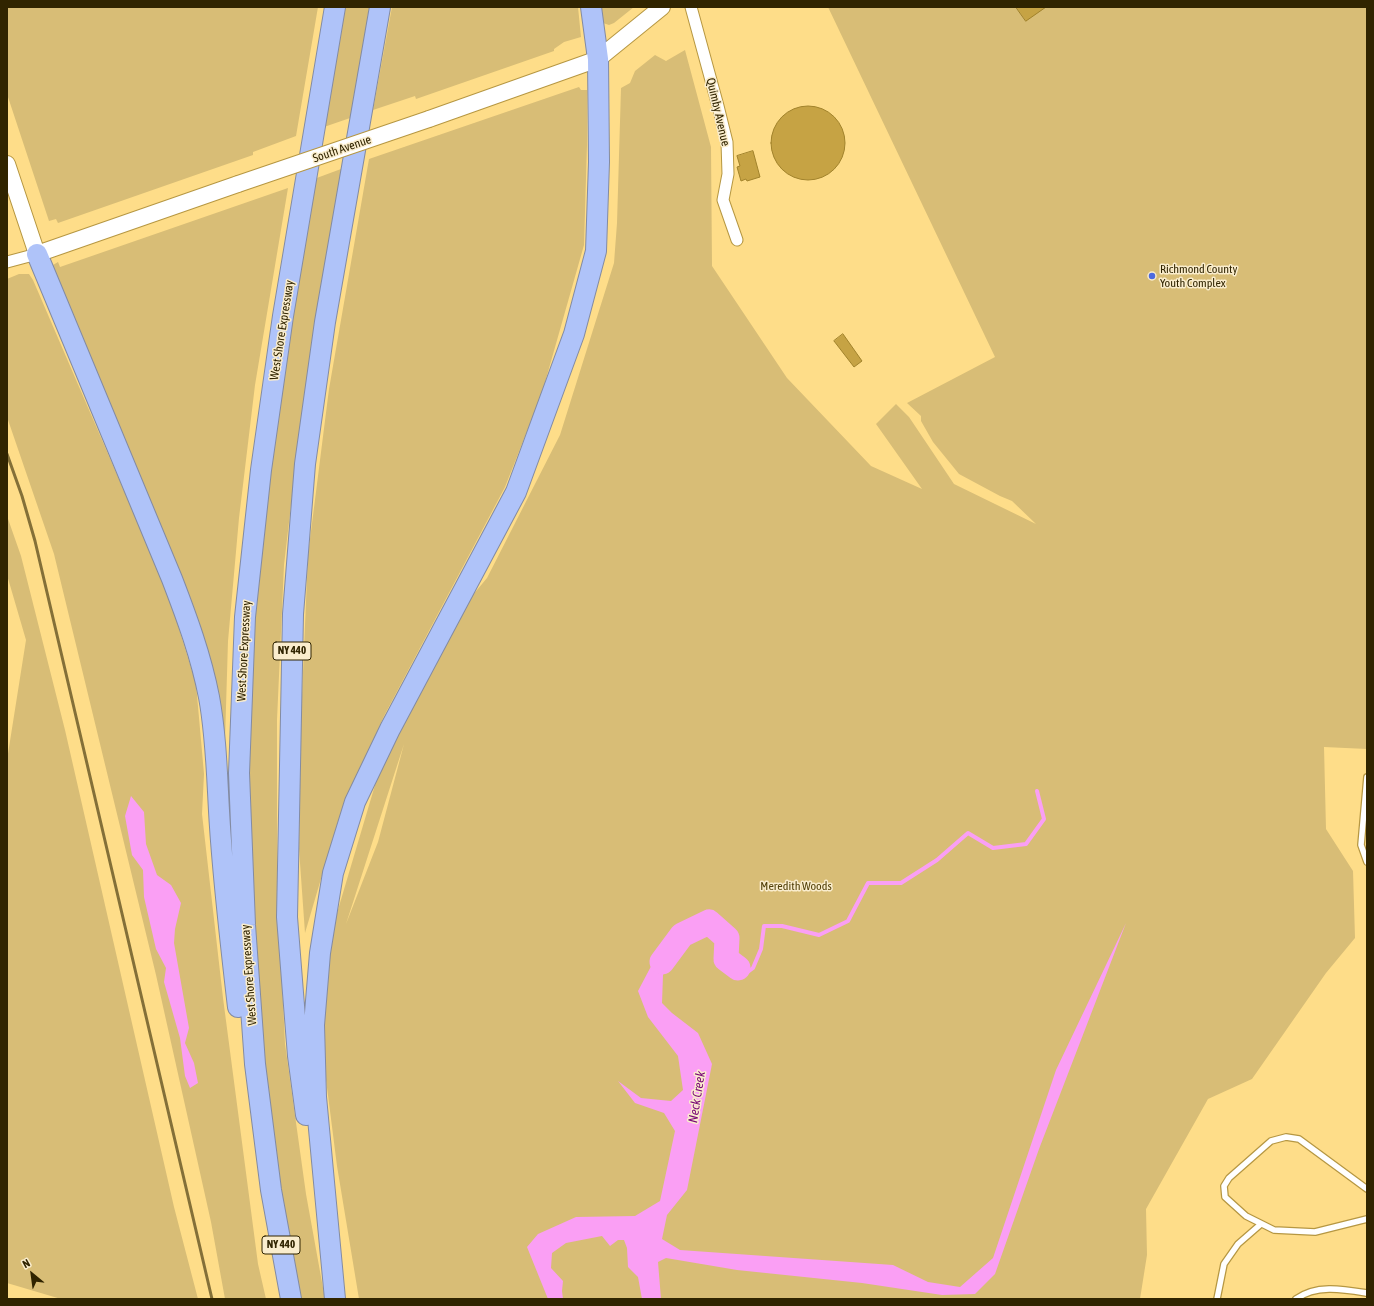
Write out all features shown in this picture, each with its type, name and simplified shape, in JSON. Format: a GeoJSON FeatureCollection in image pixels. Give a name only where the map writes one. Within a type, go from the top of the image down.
{"type":"FeatureCollection","features":[{"type":"Feature","properties":{"kind":"highway","name":"West Shore Expressway"},"geometry":{"type":"LineString","coordinates":[[291,1299],[271,1190],[255,1064],[245,925],[239,773],[245,617],[261,470],[281,331],[335,7]]}},
{"type":"Feature","properties":{"kind":"highway","name":"NY 440"},"geometry":{"type":"LineString","coordinates":[[335,1299],[314,1182],[298,1056],[287,917],[293,614],[306,456],[326,322],[380,7]]}},
{"type":"Feature","properties":{"kind":"highway"},"geometry":{"type":"LineString","coordinates":[[335,1299],[316,1097],[314,1025],[320,953],[333,873],[355,802],[390,729],[516,492],[574,334],[596,251],[598,59],[591,7]]}},
{"type":"Feature","properties":{"kind":"highway"},"geometry":{"type":"LineString","coordinates":[[37,254],[188,619],[200,659],[209,698],[215,738],[216,779],[224,880],[245,1064],[271,1190]]}},
{"type":"Feature","properties":{"kind":"street","name":"South Avenue"},"geometry":{"type":"LineString","coordinates":[[7,262],[37,254],[598,59],[662,7]]}},
{"type":"Feature","properties":{"kind":"street","name":"Quimby Avenue"},"geometry":{"type":"LineString","coordinates":[[691,7],[727,142],[728,174],[723,200],[737,240]]}},
{"type":"Feature","properties":{"kind":"street"},"geometry":{"type":"LineString","coordinates":[[7,164],[37,254]]}},
{"type":"Feature","properties":{"kind":"lane"},"geometry":{"type":"LineString","coordinates":[[1367,777],[1362,845],[1367,862]]}},
{"type":"Feature","properties":{"kind":"lane"},"geometry":{"type":"LineString","coordinates":[[1367,1189],[1298,1139],[1286,1137],[1271,1141],[1229,1178],[1224,1186],[1225,1197],[1246,1216],[1274,1230],[1315,1232],[1367,1219]]}},
{"type":"Feature","properties":{"kind":"lane"},"geometry":{"type":"LineString","coordinates":[[1217,1299],[1224,1264],[1238,1244],[1262,1224]]}},
{"type":"Feature","properties":{"kind":"lane"},"geometry":{"type":"LineString","coordinates":[[1296,1299],[1314,1290],[1326,1288],[1367,1292]]}},
{"type":"Feature","properties":{"kind":"green space"},"geometry":{"type":"Polygon","coordinates":[[[7,7],[318,7],[296,136],[253,152],[253,155],[58,223],[56,219],[49,221],[7,94],[7,7]]]}},
{"type":"Feature","properties":{"kind":"green space"},"geometry":{"type":"Polygon","coordinates":[[[345,7],[369,7],[353,117],[324,127],[345,7]]]}},
{"type":"Feature","properties":{"kind":"green space"},"geometry":{"type":"Polygon","coordinates":[[[392,7],[578,7],[581,37],[564,42],[554,49],[554,51],[416,99],[415,96],[373,110],[392,7]]]}},
{"type":"Feature","properties":{"kind":"green space"},"geometry":{"type":"Polygon","coordinates":[[[601,7],[634,7],[614,23],[609,25],[603,23],[601,7]]]}},
{"type":"Feature","properties":{"kind":"green space","name":"Meredith Woods"},"geometry":{"type":"Polygon","coordinates":[[[828,7],[1367,7],[1367,749],[1324,747],[1326,829],[1353,871],[1355,938],[1326,973],[1252,1079],[1208,1099],[1146,1209],[1147,1255],[1140,1299],[359,1299],[337,1166],[322,1048],[329,940],[378,775],[462,608],[487,578],[560,435],[614,263],[617,223],[621,88],[630,83],[635,71],[655,55],[666,61],[685,50],[711,147],[712,266],[787,378],[871,466],[922,489],[876,424],[896,404],[909,417],[954,484],[1036,524],[1012,501],[959,474],[933,442],[921,421],[921,416],[907,403],[995,357],[828,7]],[[404,744],[346,924],[378,842],[404,744]]]}},
{"type":"Feature","properties":{"kind":"green space"},"geometry":{"type":"Polygon","coordinates":[[[579,87],[581,90],[587,90],[584,245],[542,393],[505,487],[384,716],[338,821],[305,933],[299,849],[301,719],[308,555],[329,389],[369,159],[579,87]]]}},
{"type":"Feature","properties":{"kind":"green space"},"geometry":{"type":"Polygon","coordinates":[[[341,169],[324,286],[301,419],[284,565],[277,720],[277,877],[285,1044],[306,1194],[325,1299],[301,1299],[280,1198],[261,1049],[250,876],[248,720],[259,561],[277,407],[314,179],[341,169]]]}},
{"type":"Feature","properties":{"kind":"green space"},"geometry":{"type":"Polygon","coordinates":[[[288,188],[255,385],[239,518],[228,641],[223,806],[215,719],[52,269],[53,265],[58,262],[60,267],[288,188]]]}},
{"type":"Feature","properties":{"kind":"green space"},"geometry":{"type":"Polygon","coordinates":[[[19,274],[29,274],[33,280],[168,593],[196,684],[204,774],[202,814],[223,998],[258,1264],[266,1299],[225,1299],[211,1222],[156,975],[54,554],[7,417],[7,279],[19,274]]]}},
{"type":"Feature","properties":{"kind":"green space"},"geometry":{"type":"Polygon","coordinates":[[[7,516],[21,556],[65,730],[174,1207],[198,1299],[61,1299],[7,1283],[7,760],[26,640],[7,575],[7,516]]]}},
{"type":"Feature","properties":{"kind":"water"},"geometry":{"type":"Polygon","coordinates":[[[131,796],[144,812],[146,844],[157,875],[171,885],[181,903],[175,929],[174,943],[189,1028],[185,1043],[194,1063],[198,1083],[190,1088],[185,1076],[180,1038],[164,982],[166,968],[156,949],[144,897],[143,870],[132,855],[125,816],[131,796]]]}},
{"type":"Feature","properties":{"kind":"water"},"geometry":{"type":"Polygon","coordinates":[[[1126,923],[1039,1149],[995,1274],[975,1294],[942,1295],[862,1283],[737,1270],[666,1258],[658,1262],[661,1299],[642,1299],[638,1277],[628,1267],[627,1248],[624,1240],[618,1240],[610,1246],[602,1236],[566,1243],[552,1253],[551,1268],[563,1281],[563,1299],[548,1299],[527,1247],[538,1234],[576,1217],[635,1216],[660,1201],[675,1131],[664,1113],[635,1103],[618,1081],[641,1098],[671,1101],[683,1090],[678,1056],[648,1017],[638,991],[658,953],[682,935],[663,975],[662,1003],[672,1013],[698,1033],[712,1064],[687,1190],[667,1215],[662,1239],[680,1250],[893,1265],[928,1282],[960,1287],[993,1258],[1056,1070],[1126,923]]]}},
{"type":"Feature","properties":{"kind":"building"},"geometry":{"type":"Polygon","coordinates":[[[1016,7],[1046,7],[1026,21],[1016,7]]]}},
{"type":"Feature","properties":{"kind":"building"},"geometry":{"type":"Polygon","coordinates":[[[808,106],[822,109],[834,117],[842,129],[845,143],[842,157],[834,169],[822,177],[808,180],[794,177],[782,169],[774,157],[771,143],[774,129],[782,117],[794,109],[808,106]]]}},
{"type":"Feature","properties":{"kind":"building"},"geometry":{"type":"Polygon","coordinates":[[[753,151],[760,177],[747,181],[746,179],[741,181],[737,167],[740,166],[737,156],[753,151]]]}},
{"type":"Feature","properties":{"kind":"building"},"geometry":{"type":"Polygon","coordinates":[[[843,334],[862,361],[854,367],[834,341],[843,334]]]}},
{"type":"Feature","properties":{"kind":"waterway"},"geometry":{"type":"LineString","coordinates":[[738,968],[745,974],[753,968],[761,949],[764,926],[782,926],[819,935],[848,921],[868,883],[901,883],[937,860],[968,833],[993,848],[1026,844],[1044,819],[1037,791]]}},
{"type":"Feature","properties":{"kind":"waterway","name":"Neck Creek"},"geometry":{"type":"LineString","coordinates":[[662,962],[682,935],[709,922],[727,938],[726,959],[738,968]]}},
{"type":"Feature","properties":{"kind":"railway"},"geometry":{"type":"LineString","coordinates":[[7,454],[22,496],[35,541],[212,1299]]}},
{"type":"Feature","properties":{"kind":"place","name":"Richmond County Youth Complex"},"geometry":{"type":"Point","coordinates":[1152,276]}}]}
